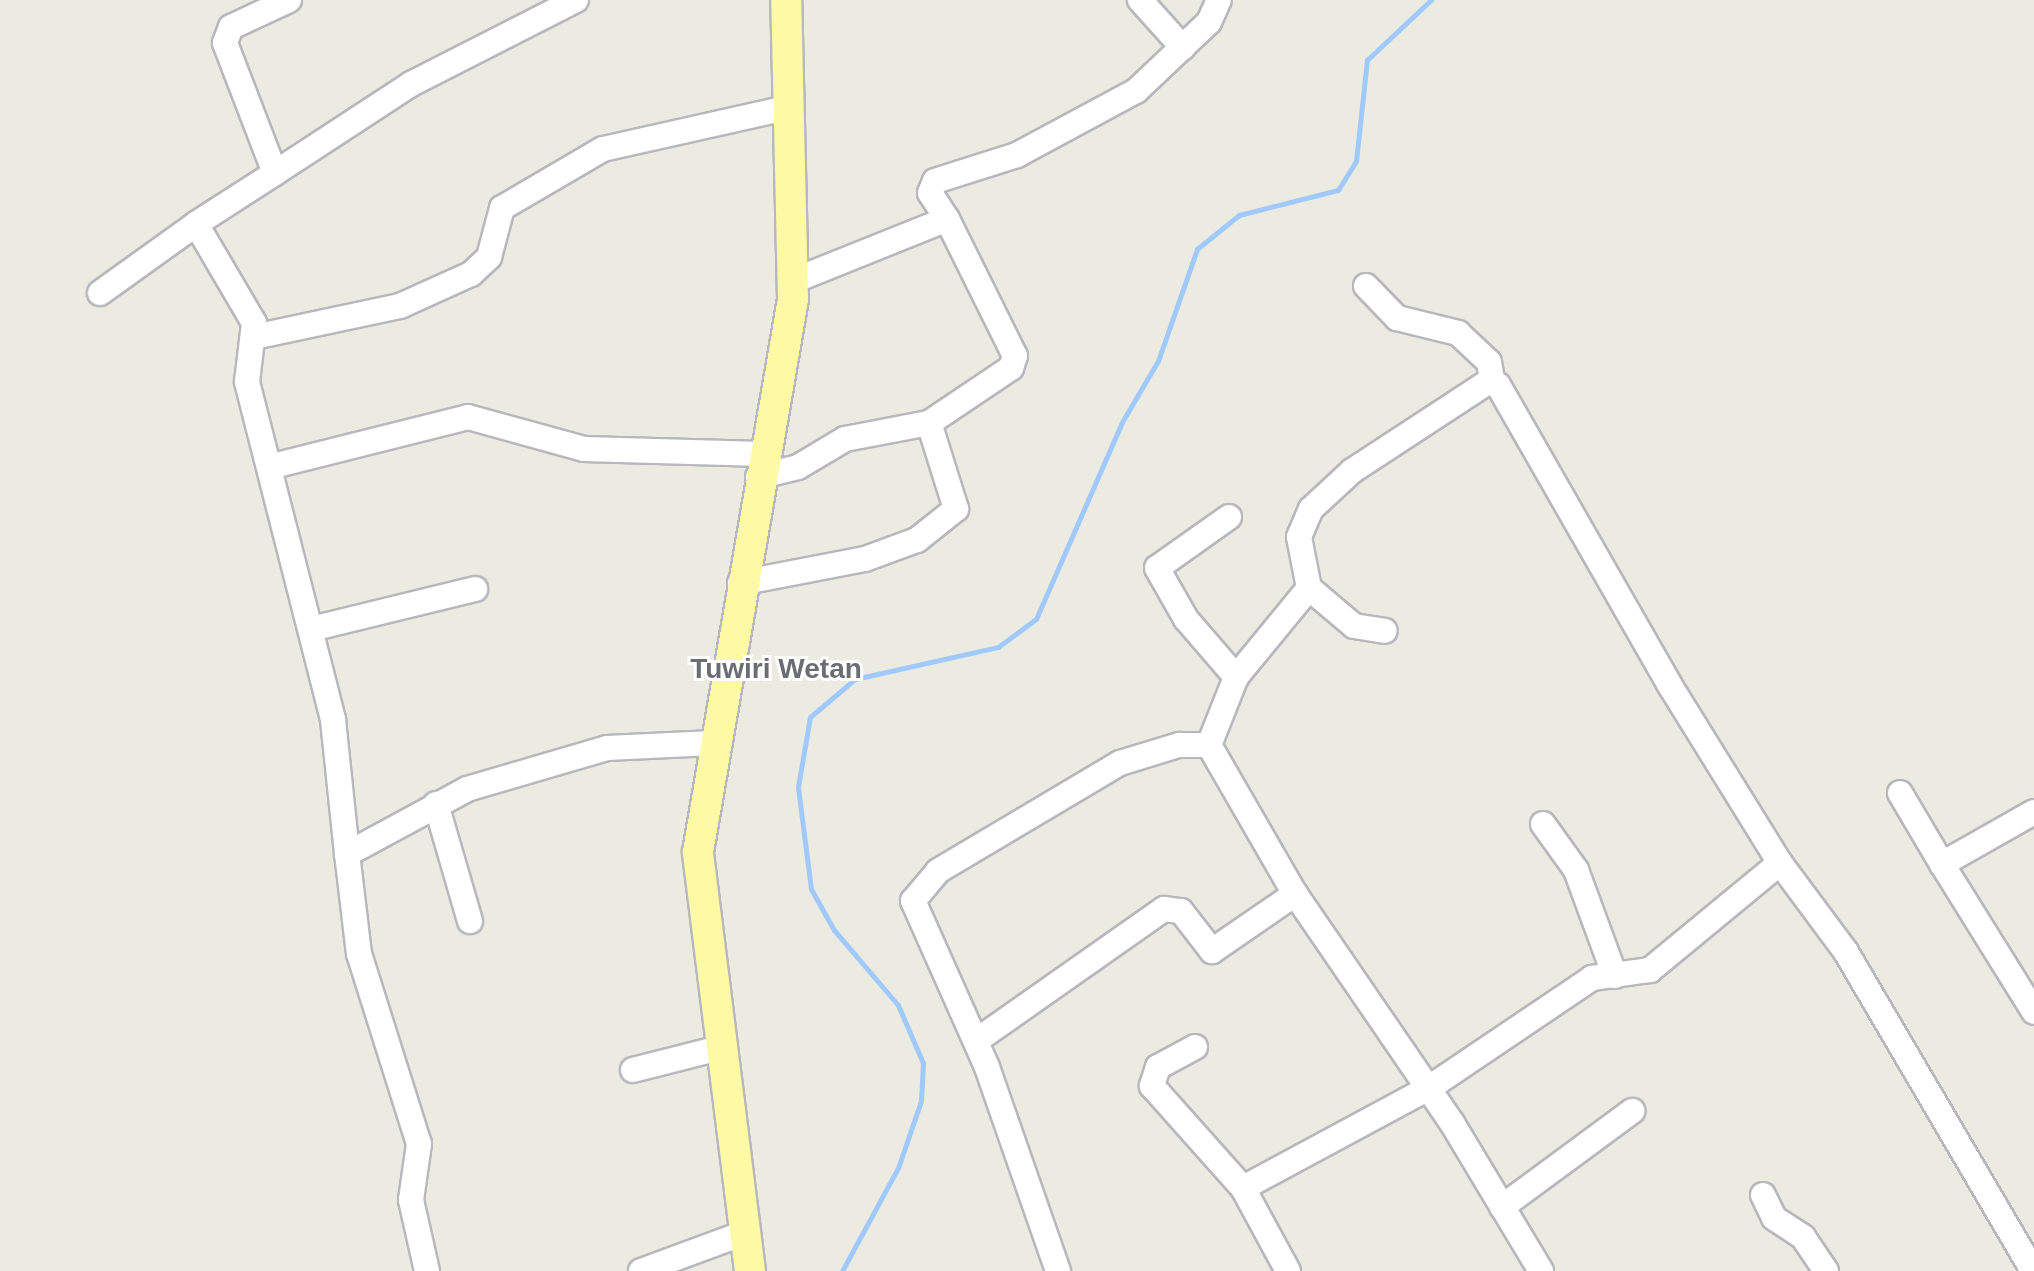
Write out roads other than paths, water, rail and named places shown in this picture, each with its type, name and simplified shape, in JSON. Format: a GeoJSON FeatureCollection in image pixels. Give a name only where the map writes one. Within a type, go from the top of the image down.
{"type":"FeatureCollection","features":[{"type":"Feature","properties":{"kind":"main road"},"geometry":{"type":"LineString","coordinates":[[750,1271],[729,1237],[705,1052],[695,743],[740,583],[793,281],[768,111],[786,0]]}},
{"type":"Feature","properties":{"kind":"street"},"geometry":{"type":"LineString","coordinates":[[275,173],[225,43],[231,27],[289,0]]}},
{"type":"Feature","properties":{"kind":"street"},"geometry":{"type":"LineString","coordinates":[[100,293],[196,224],[411,84],[576,0]]}},
{"type":"Feature","properties":{"kind":"street"},"geometry":{"type":"LineString","coordinates":[[1140,0],[1183,48]]}},
{"type":"Feature","properties":{"kind":"street"},"geometry":{"type":"LineString","coordinates":[[269,467],[468,417],[584,449],[798,467],[845,439],[929,423],[1011,368],[1015,356],[947,219],[930,193],[944,174],[1017,155],[1107,109],[1183,48],[1219,0]]}},
{"type":"Feature","properties":{"kind":"street"},"geometry":{"type":"LineString","coordinates":[[254,337],[330,325],[446,286],[489,257],[502,208],[603,149],[768,111]]}},
{"type":"Feature","properties":{"kind":"street"},"geometry":{"type":"LineString","coordinates":[[793,281],[947,219]]}},
{"type":"Feature","properties":{"kind":"street"},"geometry":{"type":"LineString","coordinates":[[196,224],[246,300],[254,337],[247,382],[335,735],[359,954],[419,1144],[411,1200],[427,1271]]}},
{"type":"Feature","properties":{"kind":"street"},"geometry":{"type":"LineString","coordinates":[[1366,286],[1397,318],[1458,333],[1489,362],[1493,384],[1780,863],[1846,952],[2033,1271]]}},
{"type":"Feature","properties":{"kind":"street"},"geometry":{"type":"LineString","coordinates":[[1385,631],[1354,626],[1309,588],[1299,537],[1311,509],[1352,471],[1473,387],[1493,384]]}},
{"type":"Feature","properties":{"kind":"street"},"geometry":{"type":"LineString","coordinates":[[740,583],[865,559],[917,540],[956,509],[929,423]]}},
{"type":"Feature","properties":{"kind":"street"},"geometry":{"type":"LineString","coordinates":[[1229,517],[1157,568],[1186,619],[1236,677]]}},
{"type":"Feature","properties":{"kind":"street"},"geometry":{"type":"LineString","coordinates":[[1209,745],[1236,677],[1309,588]]}},
{"type":"Feature","properties":{"kind":"street"},"geometry":{"type":"LineString","coordinates":[[311,629],[475,589]]}},
{"type":"Feature","properties":{"kind":"street"},"geometry":{"type":"LineString","coordinates":[[347,854],[436,804],[607,748],[695,743]]}},
{"type":"Feature","properties":{"kind":"street"},"geometry":{"type":"LineString","coordinates":[[1058,1271],[976,1041],[914,909],[920,886],[1120,763],[1179,745],[1209,745]]}},
{"type":"Feature","properties":{"kind":"street"},"geometry":{"type":"LineString","coordinates":[[1209,745],[1295,894],[1429,1088],[1541,1271]]}},
{"type":"Feature","properties":{"kind":"street"},"geometry":{"type":"LineString","coordinates":[[1900,793],[2034,1012]]}},
{"type":"Feature","properties":{"kind":"street"},"geometry":{"type":"LineString","coordinates":[[436,804],[470,921]]}},
{"type":"Feature","properties":{"kind":"street"},"geometry":{"type":"LineString","coordinates":[[1942,864],[2034,812]]}},
{"type":"Feature","properties":{"kind":"street"},"geometry":{"type":"LineString","coordinates":[[1543,824],[1576,870],[1615,976]]}},
{"type":"Feature","properties":{"kind":"street"},"geometry":{"type":"LineString","coordinates":[[1243,1188],[1429,1088],[1566,992],[1592,978],[1650,970],[1780,863]]}},
{"type":"Feature","properties":{"kind":"street"},"geometry":{"type":"LineString","coordinates":[[976,1041],[1164,909],[1181,911],[1212,951],[1295,894]]}},
{"type":"Feature","properties":{"kind":"street"},"geometry":{"type":"LineString","coordinates":[[1195,1047],[1158,1067],[1152,1086],[1243,1188],[1288,1271]]}},
{"type":"Feature","properties":{"kind":"street"},"geometry":{"type":"LineString","coordinates":[[633,1070],[705,1052]]}},
{"type":"Feature","properties":{"kind":"street"},"geometry":{"type":"LineString","coordinates":[[1502,1207],[1632,1111]]}},
{"type":"Feature","properties":{"kind":"street"},"geometry":{"type":"LineString","coordinates":[[1763,1195],[1774,1218],[1803,1237],[1826,1271]]}},
{"type":"Feature","properties":{"kind":"street"},"geometry":{"type":"LineString","coordinates":[[641,1271],[729,1237]]}},
{"type":"Feature","properties":{"kind":"waterway"},"geometry":{"type":"LineString","coordinates":[[842,1271],[898,1168],[921,1101],[923,1063],[898,1005],[834,930],[811,889],[798,787],[810,717],[855,679],[998,647],[1036,619],[1122,422],[1158,361],[1197,249],[1239,215],[1338,190],[1356,161],[1367,60],[1431,0]]}},
{"type":"Feature","properties":{"kind":"district","name":"Tuwiri Wetan"},"geometry":{"type":"Point","coordinates":[776,669]}}]}
